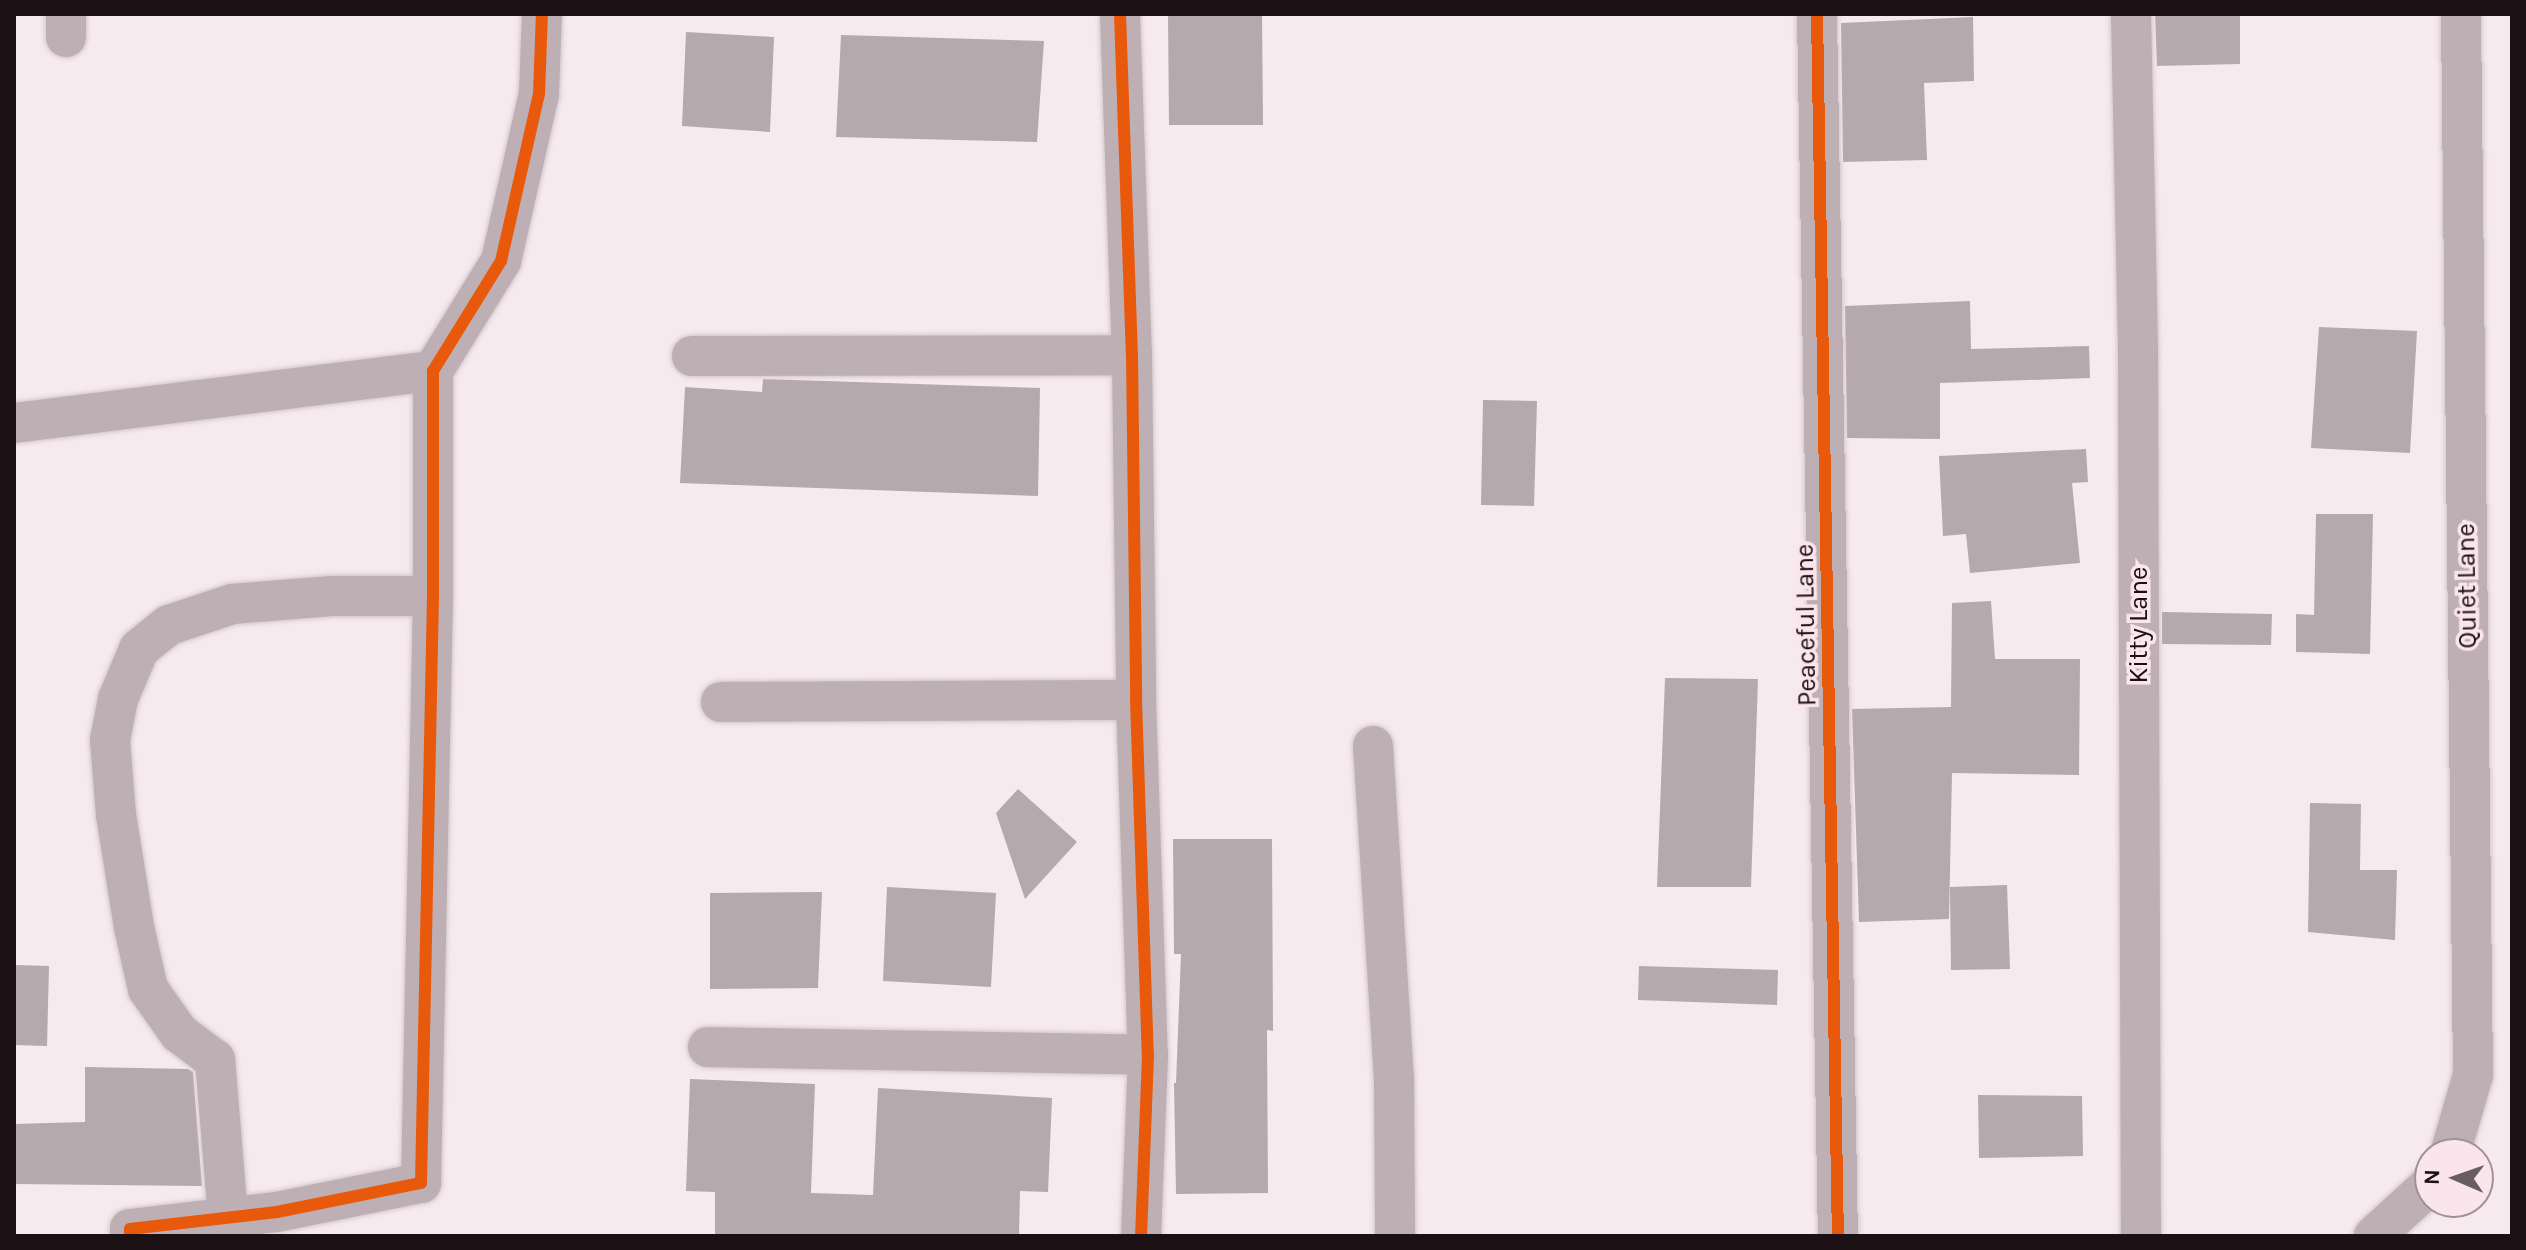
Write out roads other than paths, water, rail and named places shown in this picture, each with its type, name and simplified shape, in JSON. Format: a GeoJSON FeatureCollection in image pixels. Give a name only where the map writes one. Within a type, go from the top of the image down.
{"type":"FeatureCollection","features":[{"type":"Feature","properties":{"kind":"street"},"geometry":{"type":"LineString","coordinates":[[130,1236],[130,1229],[277,1212],[421,1183],[433,596],[433,371],[501,261],[539,94],[542,14]]}},
{"type":"Feature","properties":{"kind":"street"},"geometry":{"type":"LineString","coordinates":[[1120,14],[1132,355],[1136,700],[1148,1055],[1141,1236]]}},
{"type":"Feature","properties":{"kind":"street","name":"Peaceful Lane"},"geometry":{"type":"LineString","coordinates":[[1817,14],[1838,1236]]}},
{"type":"Feature","properties":{"kind":"street","name":"Kitty Lane"},"geometry":{"type":"LineString","coordinates":[[2131,14],[2138,350],[2141,1236]]}},
{"type":"Feature","properties":{"kind":"street","name":"Quiet Lane"},"geometry":{"type":"LineString","coordinates":[[2455,1138],[2473,1075],[2461,14]]}},
{"type":"Feature","properties":{"kind":"street"},"geometry":{"type":"LineString","coordinates":[[692,356],[1132,355]]}},
{"type":"Feature","properties":{"kind":"street"},"geometry":{"type":"LineString","coordinates":[[14,423],[433,371]]}},
{"type":"Feature","properties":{"kind":"street"},"geometry":{"type":"LineString","coordinates":[[228,1217],[215,1060],[179,1033],[148,989],[134,927],[116,815],[110,740],[118,699],[139,649],[169,625],[232,604],[332,596],[433,596]]}},
{"type":"Feature","properties":{"kind":"street"},"geometry":{"type":"LineString","coordinates":[[721,702],[1136,700]]}},
{"type":"Feature","properties":{"kind":"street"},"geometry":{"type":"LineString","coordinates":[[1373,746],[1394,1079],[1395,1236]]}},
{"type":"Feature","properties":{"kind":"street"},"geometry":{"type":"LineString","coordinates":[[708,1047],[1148,1055]]}},
{"type":"Feature","properties":{"kind":"street"},"geometry":{"type":"LineString","coordinates":[[2374,1236],[2414,1200]]}}]}
